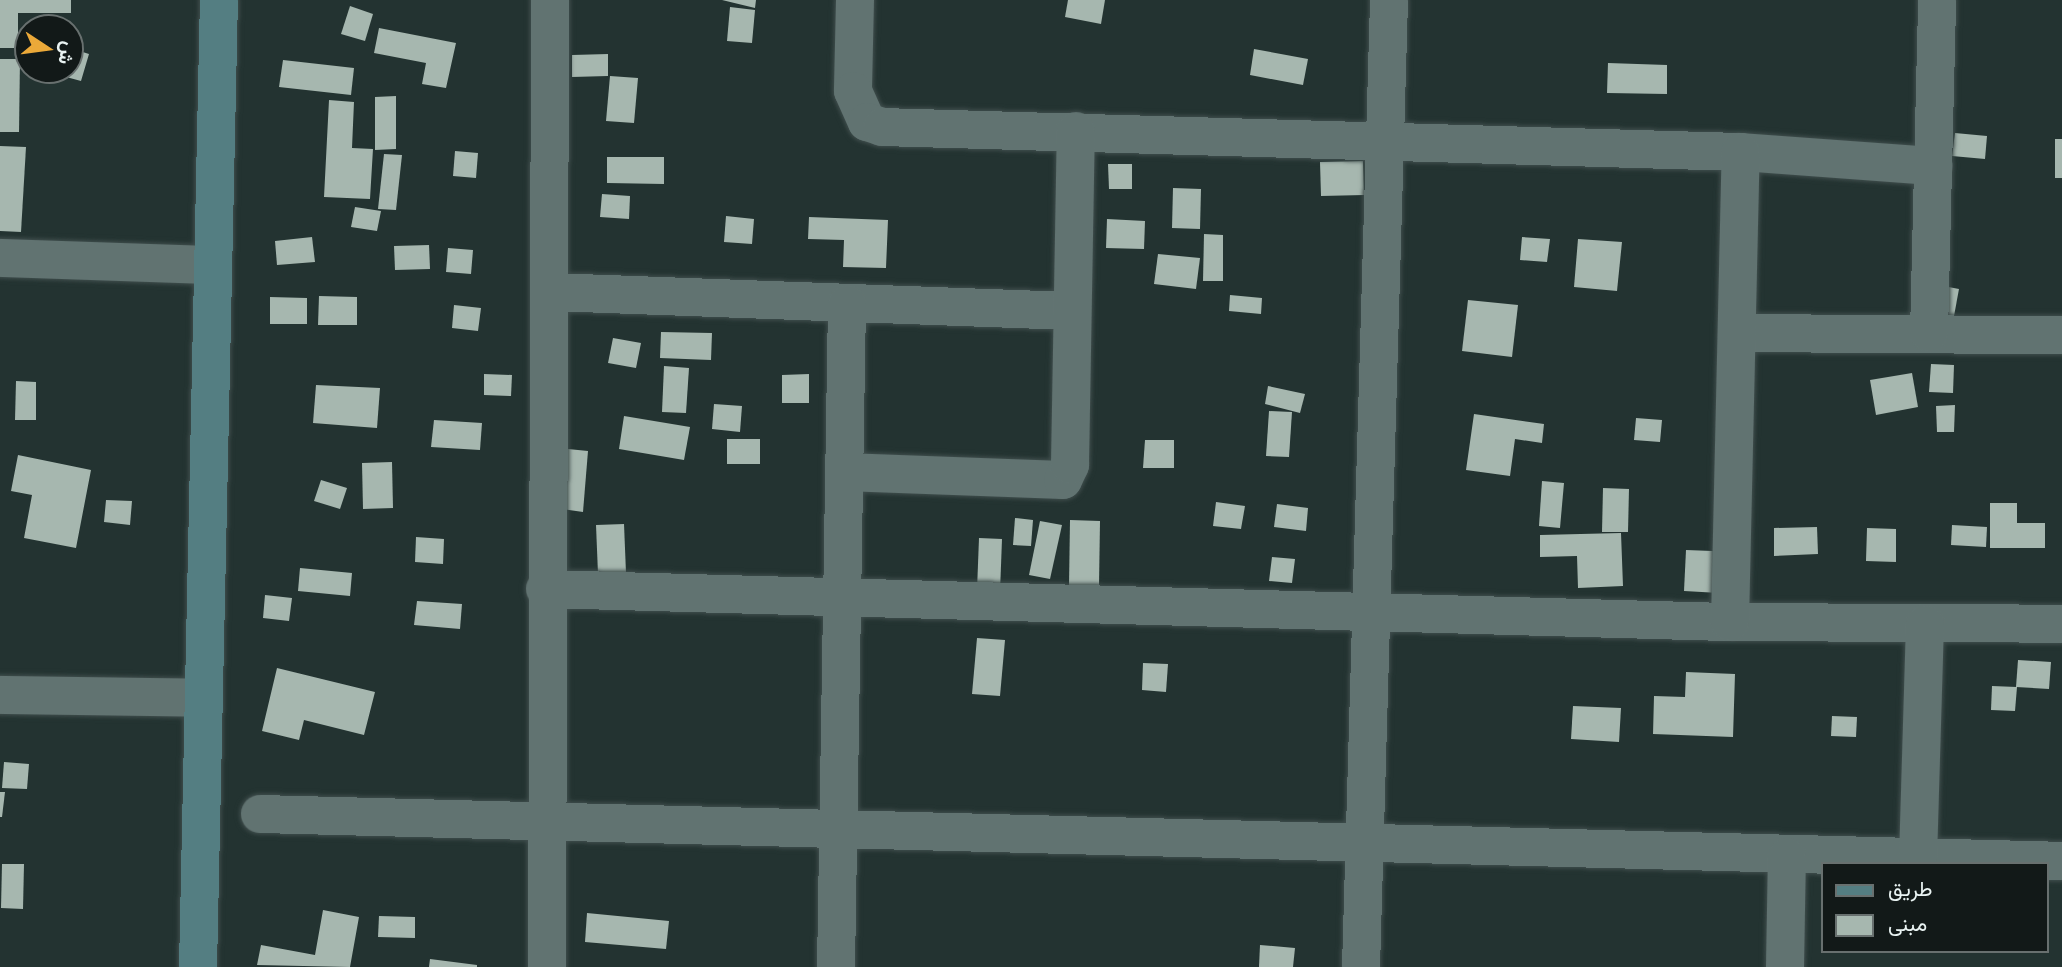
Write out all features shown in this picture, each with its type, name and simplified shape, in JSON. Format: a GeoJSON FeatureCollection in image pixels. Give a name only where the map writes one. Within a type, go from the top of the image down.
{"type":"FeatureCollection","features":[{"type":"Feature","properties":{"kind":"main road"},"geometry":{"type":"LineString","coordinates":[[198,967],[219,0]]}},
{"type":"Feature","properties":{"kind":"street"},"geometry":{"type":"LineString","coordinates":[[547,967],[550,823],[545,589],[552,292],[550,0]]}},
{"type":"Feature","properties":{"kind":"street"},"geometry":{"type":"LineString","coordinates":[[855,0],[853,91],[867,122],[1385,142],[1741,152],[1933,166]]}},
{"type":"Feature","properties":{"kind":"street"},"geometry":{"type":"LineString","coordinates":[[1361,967],[1369,610],[1389,0]]}},
{"type":"Feature","properties":{"kind":"street"},"geometry":{"type":"LineString","coordinates":[[1929,333],[1937,0]]}},
{"type":"Feature","properties":{"kind":"street"},"geometry":{"type":"LineString","coordinates":[[844,472],[1063,480],[1070,465],[1069,311],[1076,131]]}},
{"type":"Feature","properties":{"kind":"street"},"geometry":{"type":"LineString","coordinates":[[1730,622],[1741,152]]}},
{"type":"Feature","properties":{"kind":"street"},"geometry":{"type":"LineString","coordinates":[[0,258],[212,265]]}},
{"type":"Feature","properties":{"kind":"street"},"geometry":{"type":"LineString","coordinates":[[552,292],[1069,311]]}},
{"type":"Feature","properties":{"kind":"street"},"geometry":{"type":"LineString","coordinates":[[836,967],[847,304]]}},
{"type":"Feature","properties":{"kind":"street"},"geometry":{"type":"LineString","coordinates":[[1738,333],[2062,335]]}},
{"type":"Feature","properties":{"kind":"street"},"geometry":{"type":"LineString","coordinates":[[545,589],[1730,622],[2062,624]]}},
{"type":"Feature","properties":{"kind":"street"},"geometry":{"type":"LineString","coordinates":[[1918,859],[1925,624]]}},
{"type":"Feature","properties":{"kind":"street"},"geometry":{"type":"LineString","coordinates":[[0,695],[203,698]]}},
{"type":"Feature","properties":{"kind":"street"},"geometry":{"type":"LineString","coordinates":[[260,814],[1787,857],[2062,861]]}},
{"type":"Feature","properties":{"kind":"street"},"geometry":{"type":"LineString","coordinates":[[1785,967],[1787,857]]}},
{"type":"Feature","properties":{"kind":"building"},"geometry":{"type":"Polygon","coordinates":[[[0,0],[71,0],[71,13],[14,14],[14,48],[0,48],[0,0]]]}},
{"type":"Feature","properties":{"kind":"building"},"geometry":{"type":"Polygon","coordinates":[[[722,0],[756,0],[755,8],[722,0]]]}},
{"type":"Feature","properties":{"kind":"building"},"geometry":{"type":"Polygon","coordinates":[[[1068,0],[1105,0],[1101,24],[1065,17],[1068,0]]]}},
{"type":"Feature","properties":{"kind":"building"},"geometry":{"type":"Polygon","coordinates":[[[350,6],[373,14],[365,41],[341,34],[350,6]]]}},
{"type":"Feature","properties":{"kind":"building"},"geometry":{"type":"Polygon","coordinates":[[[730,7],[755,10],[752,43],[727,41],[730,7]]]}},
{"type":"Feature","properties":{"kind":"building"},"geometry":{"type":"Polygon","coordinates":[[[379,28],[456,43],[446,88],[422,84],[426,63],[374,53],[379,28]]]}},
{"type":"Feature","properties":{"kind":"building"},"geometry":{"type":"Polygon","coordinates":[[[1254,49],[1308,59],[1303,85],[1250,75],[1254,49]]]}},
{"type":"Feature","properties":{"kind":"building"},"geometry":{"type":"Polygon","coordinates":[[[84,52],[89,54],[84,71],[84,52]]]}},
{"type":"Feature","properties":{"kind":"building"},"geometry":{"type":"Polygon","coordinates":[[[608,54],[608,76],[572,77],[572,55],[608,54]]]}},
{"type":"Feature","properties":{"kind":"building"},"geometry":{"type":"Polygon","coordinates":[[[0,59],[14,59],[14,84],[20,84],[19,132],[0,132],[0,59]]]}},
{"type":"Feature","properties":{"kind":"building"},"geometry":{"type":"Polygon","coordinates":[[[283,60],[354,68],[351,95],[279,87],[283,60]]]}},
{"type":"Feature","properties":{"kind":"building"},"geometry":{"type":"Polygon","coordinates":[[[1608,63],[1667,65],[1667,94],[1607,93],[1608,63]]]}},
{"type":"Feature","properties":{"kind":"building"},"geometry":{"type":"Polygon","coordinates":[[[610,76],[638,78],[634,123],[606,121],[610,76]]]}},
{"type":"Feature","properties":{"kind":"building"},"geometry":{"type":"Polygon","coordinates":[[[396,96],[396,149],[375,150],[375,97],[396,96]]]}},
{"type":"Feature","properties":{"kind":"building"},"geometry":{"type":"Polygon","coordinates":[[[329,100],[354,102],[352,148],[373,149],[370,199],[324,197],[329,100]]]}},
{"type":"Feature","properties":{"kind":"building"},"geometry":{"type":"Polygon","coordinates":[[[1955,133],[1987,136],[1985,159],[1952,156],[1955,133]]]}},
{"type":"Feature","properties":{"kind":"building"},"geometry":{"type":"Polygon","coordinates":[[[2055,139],[2062,139],[2062,178],[2055,178],[2055,139]]]}},
{"type":"Feature","properties":{"kind":"building"},"geometry":{"type":"Polygon","coordinates":[[[0,146],[26,147],[21,232],[0,231],[0,146]]]}},
{"type":"Feature","properties":{"kind":"building"},"geometry":{"type":"Polygon","coordinates":[[[455,151],[478,153],[476,178],[453,176],[455,151]]]}},
{"type":"Feature","properties":{"kind":"building"},"geometry":{"type":"Polygon","coordinates":[[[384,154],[402,155],[396,210],[378,209],[384,154]]]}},
{"type":"Feature","properties":{"kind":"building"},"geometry":{"type":"Polygon","coordinates":[[[607,157],[664,157],[664,184],[607,183],[607,157]]]}},
{"type":"Feature","properties":{"kind":"building"},"geometry":{"type":"Polygon","coordinates":[[[1363,161],[1364,195],[1321,196],[1320,162],[1363,161]]]}},
{"type":"Feature","properties":{"kind":"building"},"geometry":{"type":"Polygon","coordinates":[[[1108,164],[1132,164],[1132,189],[1109,189],[1108,164]]]}},
{"type":"Feature","properties":{"kind":"building"},"geometry":{"type":"Polygon","coordinates":[[[1173,188],[1201,189],[1200,229],[1172,228],[1173,188]]]}},
{"type":"Feature","properties":{"kind":"building"},"geometry":{"type":"Polygon","coordinates":[[[602,194],[630,196],[629,219],[600,217],[602,194]]]}},
{"type":"Feature","properties":{"kind":"building"},"geometry":{"type":"Polygon","coordinates":[[[355,207],[381,211],[377,231],[351,227],[355,207]]]}},
{"type":"Feature","properties":{"kind":"building"},"geometry":{"type":"Polygon","coordinates":[[[726,216],[754,219],[752,244],[724,242],[726,216]]]}},
{"type":"Feature","properties":{"kind":"building"},"geometry":{"type":"Polygon","coordinates":[[[809,217],[888,220],[886,268],[843,267],[844,240],[808,239],[809,217]]]}},
{"type":"Feature","properties":{"kind":"building"},"geometry":{"type":"Polygon","coordinates":[[[1107,219],[1145,221],[1144,249],[1106,248],[1107,219]]]}},
{"type":"Feature","properties":{"kind":"building"},"geometry":{"type":"Polygon","coordinates":[[[1204,234],[1223,235],[1223,281],[1203,281],[1204,234]]]}},
{"type":"Feature","properties":{"kind":"building"},"geometry":{"type":"Polygon","coordinates":[[[312,237],[315,262],[277,265],[275,241],[312,237]]]}},
{"type":"Feature","properties":{"kind":"building"},"geometry":{"type":"Polygon","coordinates":[[[1522,237],[1550,239],[1547,262],[1520,260],[1522,237]]]}},
{"type":"Feature","properties":{"kind":"building"},"geometry":{"type":"Polygon","coordinates":[[[1578,239],[1622,242],[1617,291],[1574,287],[1578,239]]]}},
{"type":"Feature","properties":{"kind":"building"},"geometry":{"type":"Polygon","coordinates":[[[429,245],[430,269],[395,270],[394,246],[429,245]]]}},
{"type":"Feature","properties":{"kind":"building"},"geometry":{"type":"Polygon","coordinates":[[[448,248],[473,250],[471,274],[446,272],[448,248]]]}},
{"type":"Feature","properties":{"kind":"building"},"geometry":{"type":"Polygon","coordinates":[[[1158,254],[1200,258],[1196,289],[1154,284],[1158,254]]]}},
{"type":"Feature","properties":{"kind":"building"},"geometry":{"type":"Polygon","coordinates":[[[1938,285],[1959,289],[1954,316],[1933,312],[1938,285]]]}},
{"type":"Feature","properties":{"kind":"building"},"geometry":{"type":"Polygon","coordinates":[[[1230,295],[1262,298],[1261,314],[1229,311],[1230,295]]]}},
{"type":"Feature","properties":{"kind":"building"},"geometry":{"type":"Polygon","coordinates":[[[319,296],[357,297],[357,325],[318,325],[319,296]]]}},
{"type":"Feature","properties":{"kind":"building"},"geometry":{"type":"Polygon","coordinates":[[[270,297],[307,298],[307,324],[270,324],[270,297]]]}},
{"type":"Feature","properties":{"kind":"building"},"geometry":{"type":"Polygon","coordinates":[[[1468,300],[1518,305],[1512,357],[1462,351],[1468,300]]]}},
{"type":"Feature","properties":{"kind":"building"},"geometry":{"type":"Polygon","coordinates":[[[454,305],[481,308],[478,331],[452,328],[454,305]]]}},
{"type":"Feature","properties":{"kind":"building"},"geometry":{"type":"Polygon","coordinates":[[[661,332],[712,333],[711,360],[660,358],[661,332]]]}},
{"type":"Feature","properties":{"kind":"building"},"geometry":{"type":"Polygon","coordinates":[[[613,338],[641,343],[636,368],[608,363],[613,338]]]}},
{"type":"Feature","properties":{"kind":"building"},"geometry":{"type":"Polygon","coordinates":[[[1931,364],[1954,365],[1953,393],[1929,392],[1931,364]]]}},
{"type":"Feature","properties":{"kind":"building"},"geometry":{"type":"Polygon","coordinates":[[[664,366],[689,368],[686,413],[662,412],[664,366]]]}},
{"type":"Feature","properties":{"kind":"building"},"geometry":{"type":"Polygon","coordinates":[[[1912,373],[1918,407],[1876,415],[1870,380],[1912,373]]]}},
{"type":"Feature","properties":{"kind":"building"},"geometry":{"type":"Polygon","coordinates":[[[484,374],[512,375],[511,396],[484,395],[484,374]]]}},
{"type":"Feature","properties":{"kind":"building"},"geometry":{"type":"Polygon","coordinates":[[[809,374],[809,403],[782,403],[782,375],[809,374]]]}},
{"type":"Feature","properties":{"kind":"building"},"geometry":{"type":"Polygon","coordinates":[[[16,381],[36,382],[36,420],[15,420],[16,381]]]}},
{"type":"Feature","properties":{"kind":"building"},"geometry":{"type":"Polygon","coordinates":[[[316,385],[380,388],[377,428],[313,423],[316,385]]]}},
{"type":"Feature","properties":{"kind":"building"},"geometry":{"type":"Polygon","coordinates":[[[1268,386],[1305,394],[1300,413],[1265,404],[1268,386]]]}},
{"type":"Feature","properties":{"kind":"building"},"geometry":{"type":"Polygon","coordinates":[[[714,404],[742,406],[740,432],[712,429],[714,404]]]}},
{"type":"Feature","properties":{"kind":"building"},"geometry":{"type":"Polygon","coordinates":[[[1955,405],[1954,432],[1937,432],[1936,406],[1955,405]]]}},
{"type":"Feature","properties":{"kind":"building"},"geometry":{"type":"Polygon","coordinates":[[[1269,411],[1292,412],[1289,457],[1266,456],[1269,411]]]}},
{"type":"Feature","properties":{"kind":"building"},"geometry":{"type":"Polygon","coordinates":[[[1474,414],[1544,424],[1542,443],[1515,439],[1510,476],[1466,470],[1474,414]]]}},
{"type":"Feature","properties":{"kind":"building"},"geometry":{"type":"Polygon","coordinates":[[[624,416],[690,427],[684,460],[619,449],[624,416]]]}},
{"type":"Feature","properties":{"kind":"building"},"geometry":{"type":"Polygon","coordinates":[[[1636,418],[1662,420],[1660,442],[1634,440],[1636,418]]]}},
{"type":"Feature","properties":{"kind":"building"},"geometry":{"type":"Polygon","coordinates":[[[434,420],[482,423],[480,450],[431,447],[434,420]]]}},
{"type":"Feature","properties":{"kind":"building"},"geometry":{"type":"Polygon","coordinates":[[[727,439],[760,439],[760,464],[727,464],[727,439]]]}},
{"type":"Feature","properties":{"kind":"building"},"geometry":{"type":"Polygon","coordinates":[[[1145,440],[1174,440],[1174,468],[1143,468],[1145,440]]]}},
{"type":"Feature","properties":{"kind":"building"},"geometry":{"type":"Polygon","coordinates":[[[568,449],[588,451],[583,512],[562,509],[568,449]]]}},
{"type":"Feature","properties":{"kind":"building"},"geometry":{"type":"Polygon","coordinates":[[[18,455],[91,470],[76,548],[24,538],[32,495],[11,491],[18,455]]]}},
{"type":"Feature","properties":{"kind":"building"},"geometry":{"type":"Polygon","coordinates":[[[392,462],[393,508],[363,509],[362,463],[392,462]]]}},
{"type":"Feature","properties":{"kind":"building"},"geometry":{"type":"Polygon","coordinates":[[[321,480],[347,488],[340,509],[314,501],[321,480]]]}},
{"type":"Feature","properties":{"kind":"building"},"geometry":{"type":"Polygon","coordinates":[[[1542,481],[1564,483],[1560,528],[1539,526],[1542,481]]]}},
{"type":"Feature","properties":{"kind":"building"},"geometry":{"type":"Polygon","coordinates":[[[1603,488],[1629,489],[1628,532],[1602,532],[1603,488]]]}},
{"type":"Feature","properties":{"kind":"building"},"geometry":{"type":"Polygon","coordinates":[[[106,500],[132,501],[130,525],[104,522],[106,500]]]}},
{"type":"Feature","properties":{"kind":"building"},"geometry":{"type":"Polygon","coordinates":[[[1216,502],[1245,506],[1241,529],[1213,526],[1216,502]]]}},
{"type":"Feature","properties":{"kind":"building"},"geometry":{"type":"Polygon","coordinates":[[[1990,503],[2017,503],[2017,523],[2045,523],[2045,548],[1990,548],[1990,503]]]}},
{"type":"Feature","properties":{"kind":"building"},"geometry":{"type":"Polygon","coordinates":[[[1277,504],[1308,508],[1306,531],[1274,527],[1277,504]]]}},
{"type":"Feature","properties":{"kind":"building"},"geometry":{"type":"Polygon","coordinates":[[[1015,518],[1033,520],[1031,546],[1013,545],[1015,518]]]}},
{"type":"Feature","properties":{"kind":"building"},"geometry":{"type":"Polygon","coordinates":[[[1070,520],[1100,521],[1099,586],[1069,586],[1070,520]]]}},
{"type":"Feature","properties":{"kind":"building"},"geometry":{"type":"Polygon","coordinates":[[[1040,521],[1062,525],[1050,579],[1029,575],[1040,521]]]}},
{"type":"Feature","properties":{"kind":"building"},"geometry":{"type":"Polygon","coordinates":[[[624,524],[626,573],[598,574],[596,525],[624,524]]]}},
{"type":"Feature","properties":{"kind":"building"},"geometry":{"type":"Polygon","coordinates":[[[1952,525],[1987,527],[1986,547],[1951,545],[1952,525]]]}},
{"type":"Feature","properties":{"kind":"building"},"geometry":{"type":"Polygon","coordinates":[[[1817,527],[1818,554],[1774,556],[1774,528],[1817,527]]]}},
{"type":"Feature","properties":{"kind":"building"},"geometry":{"type":"Polygon","coordinates":[[[1867,528],[1896,529],[1896,562],[1866,561],[1867,528]]]}},
{"type":"Feature","properties":{"kind":"building"},"geometry":{"type":"Polygon","coordinates":[[[1621,533],[1623,586],[1578,588],[1577,556],[1540,557],[1540,535],[1621,533]]]}},
{"type":"Feature","properties":{"kind":"building"},"geometry":{"type":"Polygon","coordinates":[[[416,537],[444,539],[443,564],[415,562],[416,537]]]}},
{"type":"Feature","properties":{"kind":"building"},"geometry":{"type":"Polygon","coordinates":[[[979,538],[1002,539],[1000,592],[977,590],[979,538]]]}},
{"type":"Feature","properties":{"kind":"building"},"geometry":{"type":"Polygon","coordinates":[[[1686,550],[1739,552],[1737,594],[1684,591],[1686,550]]]}},
{"type":"Feature","properties":{"kind":"building"},"geometry":{"type":"Polygon","coordinates":[[[1272,557],[1295,559],[1292,583],[1269,581],[1272,557]]]}},
{"type":"Feature","properties":{"kind":"building"},"geometry":{"type":"Polygon","coordinates":[[[300,568],[352,573],[350,596],[298,591],[300,568]]]}},
{"type":"Feature","properties":{"kind":"building"},"geometry":{"type":"Polygon","coordinates":[[[265,595],[292,598],[289,621],[263,618],[265,595]]]}},
{"type":"Feature","properties":{"kind":"building"},"geometry":{"type":"Polygon","coordinates":[[[417,601],[462,604],[460,629],[414,625],[417,601]]]}},
{"type":"Feature","properties":{"kind":"building"},"geometry":{"type":"Polygon","coordinates":[[[977,638],[1005,640],[1000,696],[972,694],[977,638]]]}},
{"type":"Feature","properties":{"kind":"building"},"geometry":{"type":"Polygon","coordinates":[[[2018,660],[2051,662],[2049,689],[2016,687],[2018,660]]]}},
{"type":"Feature","properties":{"kind":"building"},"geometry":{"type":"Polygon","coordinates":[[[1143,663],[1168,664],[1166,692],[1142,690],[1143,663]]]}},
{"type":"Feature","properties":{"kind":"building"},"geometry":{"type":"Polygon","coordinates":[[[277,668],[375,692],[364,735],[304,720],[299,740],[262,731],[277,668]]]}},
{"type":"Feature","properties":{"kind":"building"},"geometry":{"type":"Polygon","coordinates":[[[1686,672],[1735,674],[1733,737],[1653,734],[1654,696],[1685,697],[1686,672]]]}},
{"type":"Feature","properties":{"kind":"building"},"geometry":{"type":"Polygon","coordinates":[[[1992,686],[2017,687],[2015,711],[1991,710],[1992,686]]]}},
{"type":"Feature","properties":{"kind":"building"},"geometry":{"type":"Polygon","coordinates":[[[1573,706],[1621,708],[1619,742],[1571,739],[1573,706]]]}},
{"type":"Feature","properties":{"kind":"building"},"geometry":{"type":"Polygon","coordinates":[[[1832,716],[1857,717],[1856,737],[1831,736],[1832,716]]]}},
{"type":"Feature","properties":{"kind":"building"},"geometry":{"type":"Polygon","coordinates":[[[4,762],[29,764],[27,789],[2,788],[4,762]]]}},
{"type":"Feature","properties":{"kind":"building"},"geometry":{"type":"Polygon","coordinates":[[[0,792],[5,792],[2,817],[0,817],[0,792]]]}},
{"type":"Feature","properties":{"kind":"building"},"geometry":{"type":"Polygon","coordinates":[[[2,864],[24,864],[23,909],[1,908],[2,864]]]}},
{"type":"Feature","properties":{"kind":"building"},"geometry":{"type":"Polygon","coordinates":[[[323,910],[359,917],[350,967],[257,965],[261,945],[315,955],[323,910]]]}},
{"type":"Feature","properties":{"kind":"building"},"geometry":{"type":"Polygon","coordinates":[[[587,913],[669,921],[666,949],[585,942],[587,913]]]}},
{"type":"Feature","properties":{"kind":"building"},"geometry":{"type":"Polygon","coordinates":[[[379,916],[415,917],[415,938],[378,937],[379,916]]]}},
{"type":"Feature","properties":{"kind":"building"},"geometry":{"type":"Polygon","coordinates":[[[1260,945],[1295,948],[1293,967],[1259,967],[1260,945]]]}},
{"type":"Feature","properties":{"kind":"building"},"geometry":{"type":"Polygon","coordinates":[[[430,959],[477,965],[477,967],[429,967],[430,959]]]}}]}
